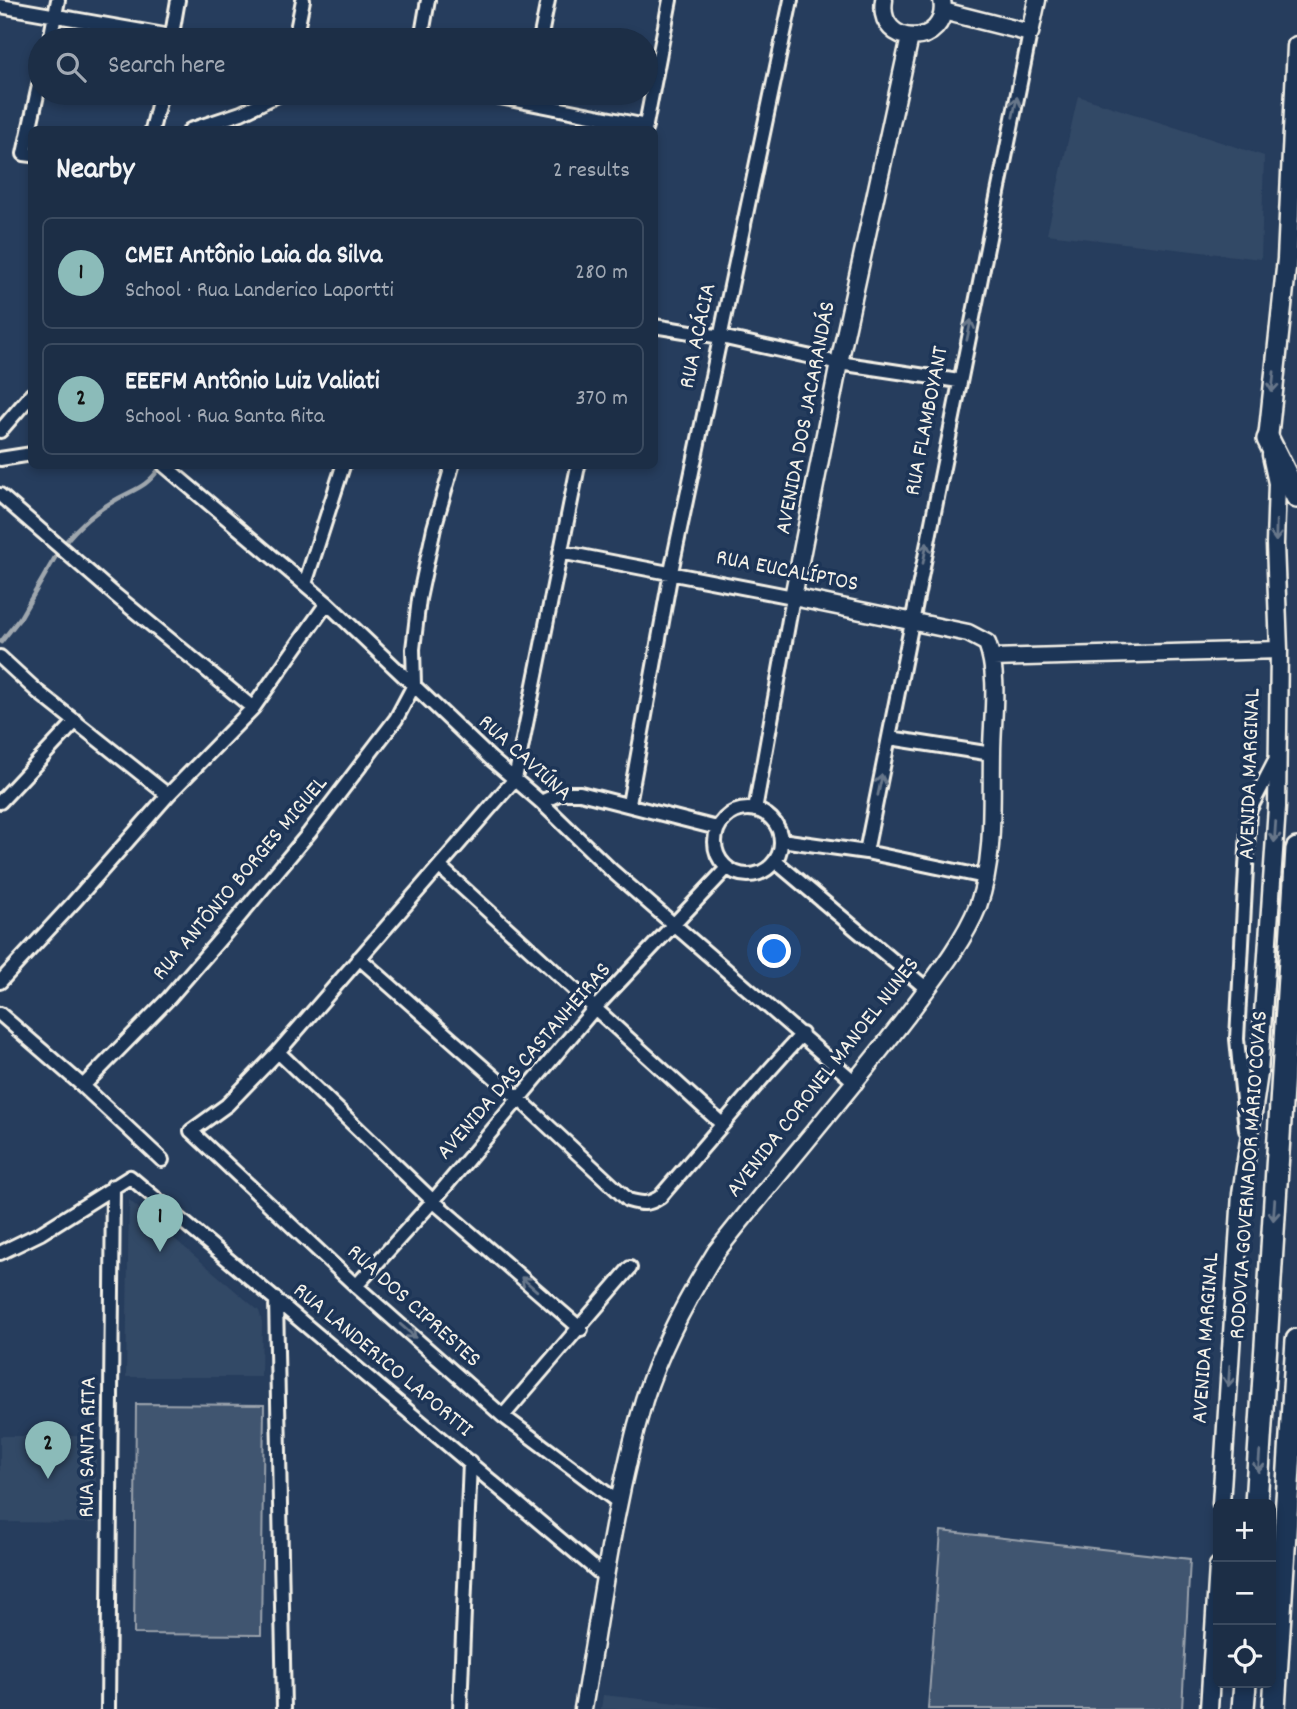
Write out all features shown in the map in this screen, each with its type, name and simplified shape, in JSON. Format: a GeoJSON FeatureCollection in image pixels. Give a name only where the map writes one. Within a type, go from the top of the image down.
{"type":"FeatureCollection","features":[{"type":"Feature","properties":{"kind":"main road","name":"AVENIDA MARGINAL"},"geometry":{"type":"LineString","coordinates":[[1268,439],[1287,259],[1297,46]]}},
{"type":"Feature","properties":{"kind":"main road"},"geometry":{"type":"LineString","coordinates":[[1268,439],[1297,497]]}},
{"type":"Feature","properties":{"kind":"main road","name":"RODOVIA GOVERNADOR MÁRIO COVAS"},"geometry":{"type":"LineString","coordinates":[[1256,1499],[1297,849]]}},
{"type":"Feature","properties":{"kind":"main road"},"geometry":{"type":"LineString","coordinates":[[1274,1709],[1297,1340]]}},
{"type":"Feature","properties":{"kind":"main road"},"geometry":{"type":"LineString","coordinates":[[1243,1709],[1245,1688]]}},
{"type":"Feature","properties":{"kind":"street"},"geometry":{"type":"LineString","coordinates":[[52,28],[58,0]]}},
{"type":"Feature","properties":{"kind":"street"},"geometry":{"type":"LineString","coordinates":[[173,28],[178,0]]}},
{"type":"Feature","properties":{"kind":"street"},"geometry":{"type":"LineString","coordinates":[[297,28],[303,0]]}},
{"type":"Feature","properties":{"kind":"street"},"geometry":{"type":"LineString","coordinates":[[423,28],[428,0]]}},
{"type":"Feature","properties":{"kind":"street"},"geometry":{"type":"LineString","coordinates":[[542,28],[548,0]]}},
{"type":"Feature","properties":{"kind":"street"},"geometry":{"type":"LineString","coordinates":[[658,61],[670,0]]}},
{"type":"Feature","properties":{"kind":"street","name":"RUA ACÁCIA"},"geometry":{"type":"LineString","coordinates":[[629,804],[671,572],[791,0]]}},
{"type":"Feature","properties":{"kind":"street"},"geometry":{"type":"LineString","coordinates":[[884,0],[884,15],[889,26],[898,34],[910,37],[922,36],[932,31],[939,22],[942,5],[1030,33]]}},
{"type":"Feature","properties":{"kind":"street","name":"RUA FLAMBOYANT"},"geometry":{"type":"LineString","coordinates":[[866,852],[1037,0]]}},
{"type":"Feature","properties":{"kind":"street"},"geometry":{"type":"LineString","coordinates":[[0,6],[118,28]]}},
{"type":"Feature","properties":{"kind":"street","name":"AVENIDA DOS JACARANDÁS"},"geometry":{"type":"LineString","coordinates":[[755,810],[839,363],[910,37]]}},
{"type":"Feature","properties":{"kind":"street"},"geometry":{"type":"LineString","coordinates":[[33,126],[36,105]]}},
{"type":"Feature","properties":{"kind":"street"},"geometry":{"type":"LineString","coordinates":[[153,126],[157,105]]}},
{"type":"Feature","properties":{"kind":"street"},"geometry":{"type":"LineString","coordinates":[[202,126],[257,105]]}},
{"type":"Feature","properties":{"kind":"street"},"geometry":{"type":"LineString","coordinates":[[555,105],[637,126]]}},
{"type":"Feature","properties":{"kind":"street"},"geometry":{"type":"LineString","coordinates":[[645,126],[649,105]]}},
{"type":"Feature","properties":{"kind":"street"},"geometry":{"type":"LineString","coordinates":[[658,327],[839,363],[959,381]]}},
{"type":"Feature","properties":{"kind":"street"},"geometry":{"type":"LineString","coordinates":[[0,431],[28,399]]}},
{"type":"Feature","properties":{"kind":"street","name":"AVENIDA MARGINAL"},"geometry":{"type":"LineString","coordinates":[[1221,1499],[1241,1194],[1259,1073],[1277,807],[1279,650],[1276,483],[1268,439]]}},
{"type":"Feature","properties":{"kind":"street"},"geometry":{"type":"LineString","coordinates":[[0,459],[28,455]]}},
{"type":"Feature","properties":{"kind":"street","name":"RUA CAVIÚNA"},"geometry":{"type":"LineString","coordinates":[[169,469],[327,603],[611,870],[856,1083]]}},
{"type":"Feature","properties":{"kind":"street"},"geometry":{"type":"LineString","coordinates":[[305,584],[342,469]]}},
{"type":"Feature","properties":{"kind":"street"},"geometry":{"type":"LineString","coordinates":[[415,685],[413,649],[418,598],[451,469]]}},
{"type":"Feature","properties":{"kind":"street"},"geometry":{"type":"LineString","coordinates":[[577,469],[515,779],[278,1052],[433,1201],[581,1329]]}},
{"type":"Feature","properties":{"kind":"street"},"geometry":{"type":"LineString","coordinates":[[0,495],[114,594],[253,708]]}},
{"type":"Feature","properties":{"kind":"street","name":"RUA EUCALÍPTOS"},"geometry":{"type":"LineString","coordinates":[[560,552],[912,620],[978,637],[987,643],[993,658]]}},
{"type":"Feature","properties":{"kind":"street"},"geometry":{"type":"LineString","coordinates":[[0,982],[73,904],[168,795],[253,708],[327,603]]}},
{"type":"Feature","properties":{"kind":"street"},"geometry":{"type":"LineString","coordinates":[[993,658],[1279,650]]}},
{"type":"Feature","properties":{"kind":"street"},"geometry":{"type":"LineString","coordinates":[[0,657],[38,692],[168,795]]}},
{"type":"Feature","properties":{"kind":"street","name":"AVENIDA CORONEL MANOEL NUNES"},"geometry":{"type":"LineString","coordinates":[[583,1709],[618,1502],[644,1399],[673,1331],[716,1252],[856,1083],[967,930],[978,905],[985,877],[992,818],[993,658]]}},
{"type":"Feature","properties":{"kind":"street","name":"RUA ANTÔNIO BORGES MIGUEL"},"geometry":{"type":"LineString","coordinates":[[83,1086],[169,998],[301,843],[377,747],[415,685]]}},
{"type":"Feature","properties":{"kind":"street"},"geometry":{"type":"LineString","coordinates":[[0,802],[76,721]]}},
{"type":"Feature","properties":{"kind":"street"},"geometry":{"type":"LineString","coordinates":[[890,738],[992,754]]}},
{"type":"Feature","properties":{"kind":"street"},"geometry":{"type":"LineString","coordinates":[[1247,1146],[1237,1039],[1249,811],[1278,757]]}},
{"type":"Feature","properties":{"kind":"street"},"geometry":{"type":"LineString","coordinates":[[541,802],[561,793],[580,793],[717,828]]}},
{"type":"Feature","properties":{"kind":"street"},"geometry":{"type":"LineString","coordinates":[[755,810],[774,821],[781,840],[780,851],[775,861],[758,874],[747,875],[727,868],[719,860],[714,839],[723,819],[733,812],[755,810]]}},
{"type":"Feature","properties":{"kind":"street"},"geometry":{"type":"LineString","coordinates":[[781,840],[866,852],[985,877]]}},
{"type":"Feature","properties":{"kind":"street"},"geometry":{"type":"LineString","coordinates":[[775,861],[926,989]]}},
{"type":"Feature","properties":{"kind":"street"},"geometry":{"type":"LineString","coordinates":[[440,867],[722,1124]]}},
{"type":"Feature","properties":{"kind":"street","name":"AVENIDA DAS CASTANHEIRAS"},"geometry":{"type":"LineString","coordinates":[[356,1286],[433,1201],[594,1009],[727,868]]}},
{"type":"Feature","properties":{"kind":"street"},"geometry":{"type":"LineString","coordinates":[[359,958],[518,1098],[628,1200],[643,1204],[652,1203],[660,1197],[802,1034]]}},
{"type":"Feature","properties":{"kind":"street"},"geometry":{"type":"LineString","coordinates":[[0,1014],[162,1160]]}},
{"type":"Feature","properties":{"kind":"street","name":"RUA DOS CIPRESTES"},"geometry":{"type":"LineString","coordinates":[[278,1052],[227,1105],[191,1131],[356,1286],[503,1416],[618,1502]]}},
{"type":"Feature","properties":{"kind":"street","name":"RUA LANDERICO LAPORTTI"},"geometry":{"type":"LineString","coordinates":[[113,1186],[130,1177],[606,1578]]}},
{"type":"Feature","properties":{"kind":"street"},"geometry":{"type":"LineString","coordinates":[[0,1253],[41,1234],[113,1186]]}},
{"type":"Feature","properties":{"kind":"street","name":"RUA SANTA RITA"},"geometry":{"type":"LineString","coordinates":[[107,1709],[113,1186]]}},
{"type":"Feature","properties":{"kind":"street"},"geometry":{"type":"LineString","coordinates":[[503,1416],[581,1329],[630,1268]]}},
{"type":"Feature","properties":{"kind":"street"},"geometry":{"type":"LineString","coordinates":[[276,1299],[284,1709]]}},
{"type":"Feature","properties":{"kind":"street"},"geometry":{"type":"LineString","coordinates":[[460,1709],[470,1462]]}},
{"type":"Feature","properties":{"kind":"street"},"geometry":{"type":"LineString","coordinates":[[1209,1709],[1214,1625]]}},
{"type":"Feature","properties":{"kind":"shaded area"},"geometry":{"type":"Polygon","coordinates":[[[1078,96],[1264,156],[1261,259],[1047,234],[1078,96]]]}},
{"type":"Feature","properties":{"kind":"shaded area"},"geometry":{"type":"Polygon","coordinates":[[[129,1200],[259,1311],[262,1322],[261,1377],[126,1377],[129,1200]]]}},
{"type":"Feature","properties":{"kind":"shaded area"},"geometry":{"type":"Polygon","coordinates":[[[136,1404],[264,1405],[261,1635],[134,1634],[136,1404]]]}},
{"type":"Feature","properties":{"kind":"shaded area"},"geometry":{"type":"Polygon","coordinates":[[[0,1436],[96,1436],[96,1523],[0,1522],[0,1436]]]}},
{"type":"Feature","properties":{"kind":"shaded area"},"geometry":{"type":"Polygon","coordinates":[[[941,1531],[1190,1559],[1182,1709],[928,1709],[941,1531]]]}},
{"type":"Feature","properties":{"kind":"shaded area"},"geometry":{"type":"Polygon","coordinates":[[[603,1695],[732,1709],[601,1709],[603,1695]]]}},
{"type":"Feature","properties":{"kind":"waterway"},"geometry":{"type":"LineString","coordinates":[[64,544],[89,518],[145,483],[159,469]]}},
{"type":"Feature","properties":{"kind":"waterway"},"geometry":{"type":"LineString","coordinates":[[1,642],[20,618],[57,554]]}},
{"type":"Feature","properties":{"kind":"place","name":"CMEI Antônio Laia da Silva"},"geometry":{"type":"Point","coordinates":[160,1252]}},
{"type":"Feature","properties":{"kind":"place","name":"EEEFM Antônio Luiz Valiati"},"geometry":{"type":"Point","coordinates":[48,1479]}}]}
